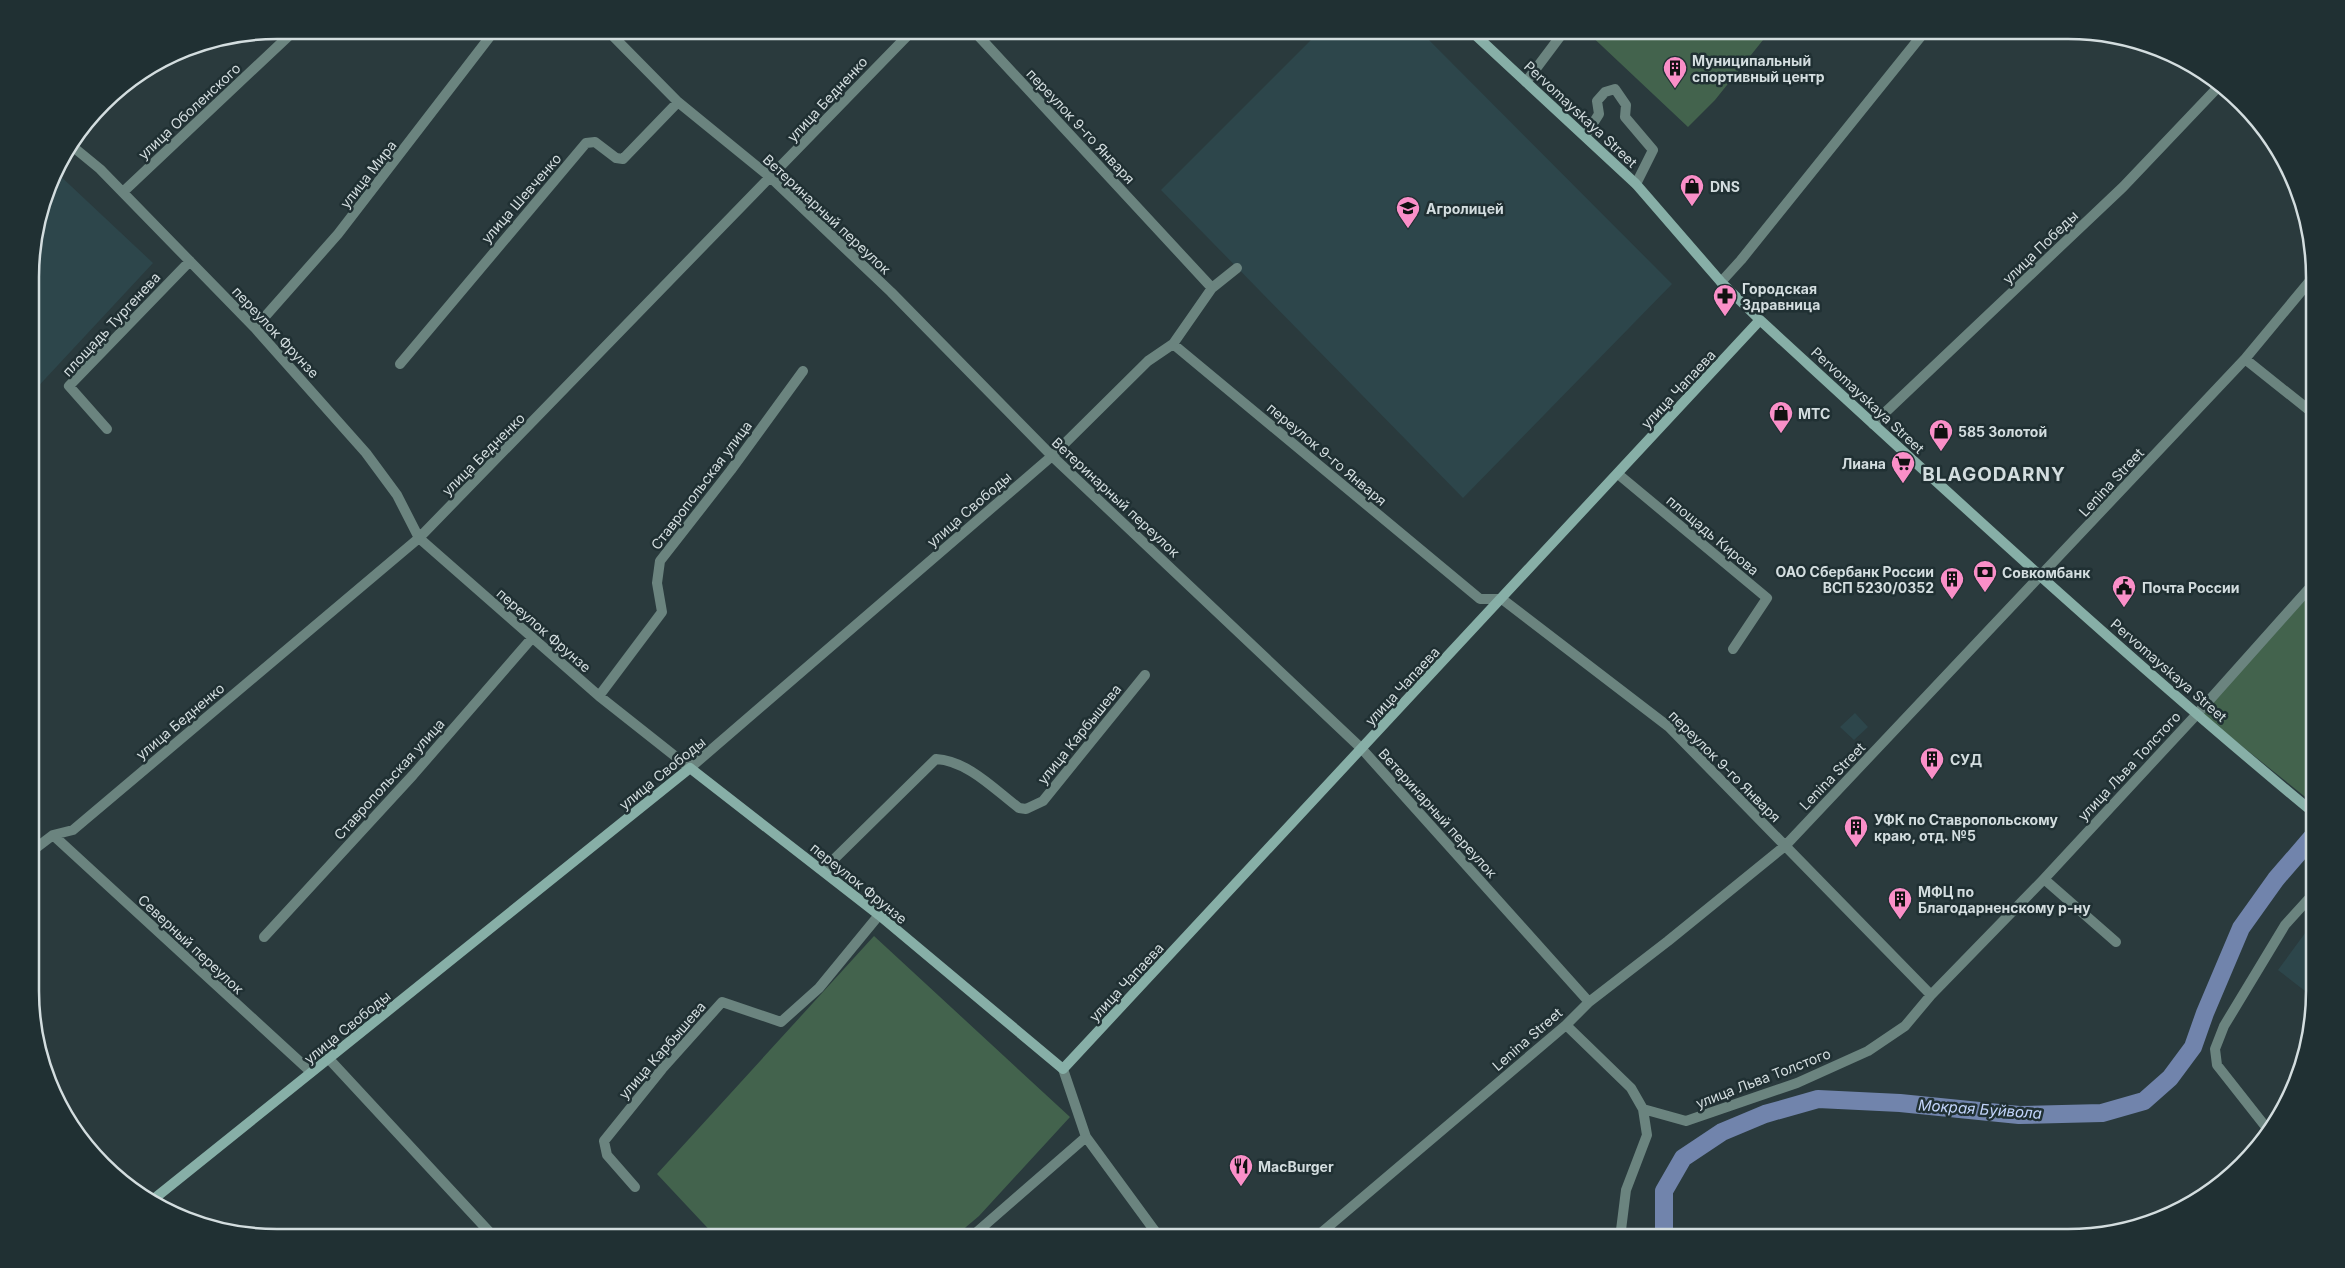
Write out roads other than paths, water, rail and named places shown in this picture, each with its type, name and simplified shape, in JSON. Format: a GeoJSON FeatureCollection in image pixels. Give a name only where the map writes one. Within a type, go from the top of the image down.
{"type":"FeatureCollection","features":[{"type":"Feature","properties":{"kind":"main road","name":"Pervomayskaya Street"},"geometry":{"type":"LineString","coordinates":[[1480,39],[1636,184],[1722,282],[1760,320],[2041,576],[2197,714],[2306,806]]}},
{"type":"Feature","properties":{"kind":"main road","name":"улица Чапаева"},"geometry":{"type":"LineString","coordinates":[[1063,1069],[1760,320]]}},
{"type":"Feature","properties":{"kind":"main road","name":"переулок Фрунзе"},"geometry":{"type":"LineString","coordinates":[[690,768],[879,915],[1063,1069]]}},
{"type":"Feature","properties":{"kind":"main road","name":"улица Свободы"},"geometry":{"type":"LineString","coordinates":[[157,1196],[690,768]]}},
{"type":"Feature","properties":{"kind":"street","name":"улица Оболенского"},"geometry":{"type":"LineString","coordinates":[[123,192],[285,39]]}},
{"type":"Feature","properties":{"kind":"street","name":"улица Мира"},"geometry":{"type":"LineString","coordinates":[[255,328],[338,234],[488,39]]}},
{"type":"Feature","properties":{"kind":"street","name":"Ветеринарный переулок"},"geometry":{"type":"LineString","coordinates":[[616,39],[678,102],[770,177],[891,292],[1052,456],[1362,749],[1589,1002]]}},
{"type":"Feature","properties":{"kind":"street","name":"улица Бедненко"},"geometry":{"type":"LineString","coordinates":[[39,846],[53,835],[73,830],[419,538],[904,39]]}},
{"type":"Feature","properties":{"kind":"street","name":"переулок 9-го Января"},"geometry":{"type":"LineString","coordinates":[[981,39],[1212,288]]}},
{"type":"Feature","properties":{"kind":"street"},"geometry":{"type":"LineString","coordinates":[[1526,82],[1558,39]]}},
{"type":"Feature","properties":{"kind":"street"},"geometry":{"type":"LineString","coordinates":[[1722,282],[1919,39]]}},
{"type":"Feature","properties":{"kind":"street"},"geometry":{"type":"LineString","coordinates":[[1585,136],[1599,114],[1598,102],[1605,92],[1615,89],[1626,105],[1625,117],[1653,150],[1636,184]]}},
{"type":"Feature","properties":{"kind":"street","name":"улица Победы"},"geometry":{"type":"LineString","coordinates":[[1873,424],[2123,186],[2215,90]]}},
{"type":"Feature","properties":{"kind":"street","name":"улица Шевченко"},"geometry":{"type":"LineString","coordinates":[[400,364],[586,143],[595,142],[616,158],[623,159],[678,102]]}},
{"type":"Feature","properties":{"kind":"street","name":"переулок Фрунзе"},"geometry":{"type":"LineString","coordinates":[[76,149],[100,169],[255,328],[366,453],[397,495],[419,538],[599,696],[690,768]]}},
{"type":"Feature","properties":{"kind":"street","name":"площадь Тургенева"},"geometry":{"type":"LineString","coordinates":[[107,430],[69,386],[190,261]]}},
{"type":"Feature","properties":{"kind":"street"},"geometry":{"type":"LineString","coordinates":[[1173,344],[1212,288],[1237,268]]}},
{"type":"Feature","properties":{"kind":"street","name":"Lenina Street"},"geometry":{"type":"LineString","coordinates":[[1326,1229],[1566,1025],[1589,1002],[1785,846],[2246,360],[2306,286]]}},
{"type":"Feature","properties":{"kind":"street","name":"переулок 9-го Января"},"geometry":{"type":"LineString","coordinates":[[1173,344],[1480,599],[1502,599],[1668,727],[1931,995]]}},
{"type":"Feature","properties":{"kind":"street","name":"улица Свободы"},"geometry":{"type":"LineString","coordinates":[[690,768],[1052,456],[1148,362],[1173,344]]}},
{"type":"Feature","properties":{"kind":"street"},"geometry":{"type":"LineString","coordinates":[[2246,360],[2306,408]]}},
{"type":"Feature","properties":{"kind":"street","name":"Ставропольская улица"},"geometry":{"type":"LineString","coordinates":[[599,696],[662,612],[657,583],[660,561],[731,470],[803,371]]}},
{"type":"Feature","properties":{"kind":"street","name":"площадь Кирова"},"geometry":{"type":"LineString","coordinates":[[1618,474],[1767,598],[1733,649]]}},
{"type":"Feature","properties":{"kind":"street","name":"улица Льва Толстого"},"geometry":{"type":"LineString","coordinates":[[1643,1109],[1686,1121],[1797,1082],[1868,1051],[1895,1034],[1905,1026],[1931,995],[2044,879],[2197,714],[2306,592]]}},
{"type":"Feature","properties":{"kind":"street","name":"Ставропольская улица"},"geometry":{"type":"LineString","coordinates":[[264,937],[414,775],[532,638]]}},
{"type":"Feature","properties":{"kind":"street","name":"улица Карбышева"},"geometry":{"type":"LineString","coordinates":[[823,870],[936,760],[948,760],[962,765],[1019,808],[1026,809],[1043,801],[1145,674]]}},
{"type":"Feature","properties":{"kind":"street","name":"Северный переулок"},"geometry":{"type":"LineString","coordinates":[[53,835],[311,1072]]}},
{"type":"Feature","properties":{"kind":"street"},"geometry":{"type":"LineString","coordinates":[[2044,879],[2116,942]]}},
{"type":"Feature","properties":{"kind":"street"},"geometry":{"type":"LineString","coordinates":[[2264,1125],[2216,1065],[2215,1050],[2224,1026],[2285,925],[2306,902]]}},
{"type":"Feature","properties":{"kind":"street","name":"улица Карбышева"},"geometry":{"type":"LineString","coordinates":[[635,1187],[607,1156],[604,1141],[662,1069],[722,1002],[781,1022],[819,988],[879,915]]}},
{"type":"Feature","properties":{"kind":"street"},"geometry":{"type":"LineString","coordinates":[[1566,1025],[1631,1088],[1643,1109],[1647,1135],[1626,1190],[1621,1229]]}},
{"type":"Feature","properties":{"kind":"street"},"geometry":{"type":"LineString","coordinates":[[329,1059],[487,1229]]}},
{"type":"Feature","properties":{"kind":"street"},"geometry":{"type":"LineString","coordinates":[[1063,1069],[1086,1137],[1153,1229]]}},
{"type":"Feature","properties":{"kind":"street"},"geometry":{"type":"LineString","coordinates":[[980,1229],[1086,1137]]}},
{"type":"Feature","properties":{"kind":"waterway","name":"Мокрая Буйвола"},"geometry":{"type":"LineString","coordinates":[[1664,1229],[1664,1191],[1683,1158],[1722,1132],[1765,1114],[1818,1099],[1900,1103],[2019,1115],[2102,1113],[2144,1101],[2170,1078],[2193,1047],[2205,1013],[2241,928],[2276,879],[2306,844]]}},
{"type":"Feature","properties":{"kind":"place","name":"Муниципальный спортивный центр"},"geometry":{"type":"Point","coordinates":[1675,89]}},
{"type":"Feature","properties":{"kind":"place","name":"DNS"},"geometry":{"type":"Point","coordinates":[1692,207]}},
{"type":"Feature","properties":{"kind":"place","name":"Агролицей"},"geometry":{"type":"Point","coordinates":[1408,229]}},
{"type":"Feature","properties":{"kind":"place","name":"Городская Здравница"},"geometry":{"type":"Point","coordinates":[1725,317]}},
{"type":"Feature","properties":{"kind":"place","name":"МТС"},"geometry":{"type":"Point","coordinates":[1781,434]}},
{"type":"Feature","properties":{"kind":"place","name":"585 Золотой"},"geometry":{"type":"Point","coordinates":[1941,452]}},
{"type":"Feature","properties":{"kind":"place","name":"Лиана"},"geometry":{"type":"Point","coordinates":[1903,484]}},
{"type":"Feature","properties":{"kind":"place","name":"Совкомбанк"},"geometry":{"type":"Point","coordinates":[1985,593]}},
{"type":"Feature","properties":{"kind":"place","name":"ОАО Сбербанк России ВСП 5230/0352"},"geometry":{"type":"Point","coordinates":[1952,600]}},
{"type":"Feature","properties":{"kind":"place","name":"Почта России"},"geometry":{"type":"Point","coordinates":[2124,608]}},
{"type":"Feature","properties":{"kind":"place","name":"СУД"},"geometry":{"type":"Point","coordinates":[1932,780]}},
{"type":"Feature","properties":{"kind":"place","name":"УФК по Ставропольскому краю, отд. №5"},"geometry":{"type":"Point","coordinates":[1856,848]}},
{"type":"Feature","properties":{"kind":"place","name":"МФЦ по Благодарненскому р-ну"},"geometry":{"type":"Point","coordinates":[1900,920]}},
{"type":"Feature","properties":{"kind":"place","name":"MacBurger"},"geometry":{"type":"Point","coordinates":[1241,1187]}},
{"type":"Feature","properties":{"kind":"district","name":"BLAGODARNY"},"geometry":{"type":"Point","coordinates":[1994,474]}}]}
